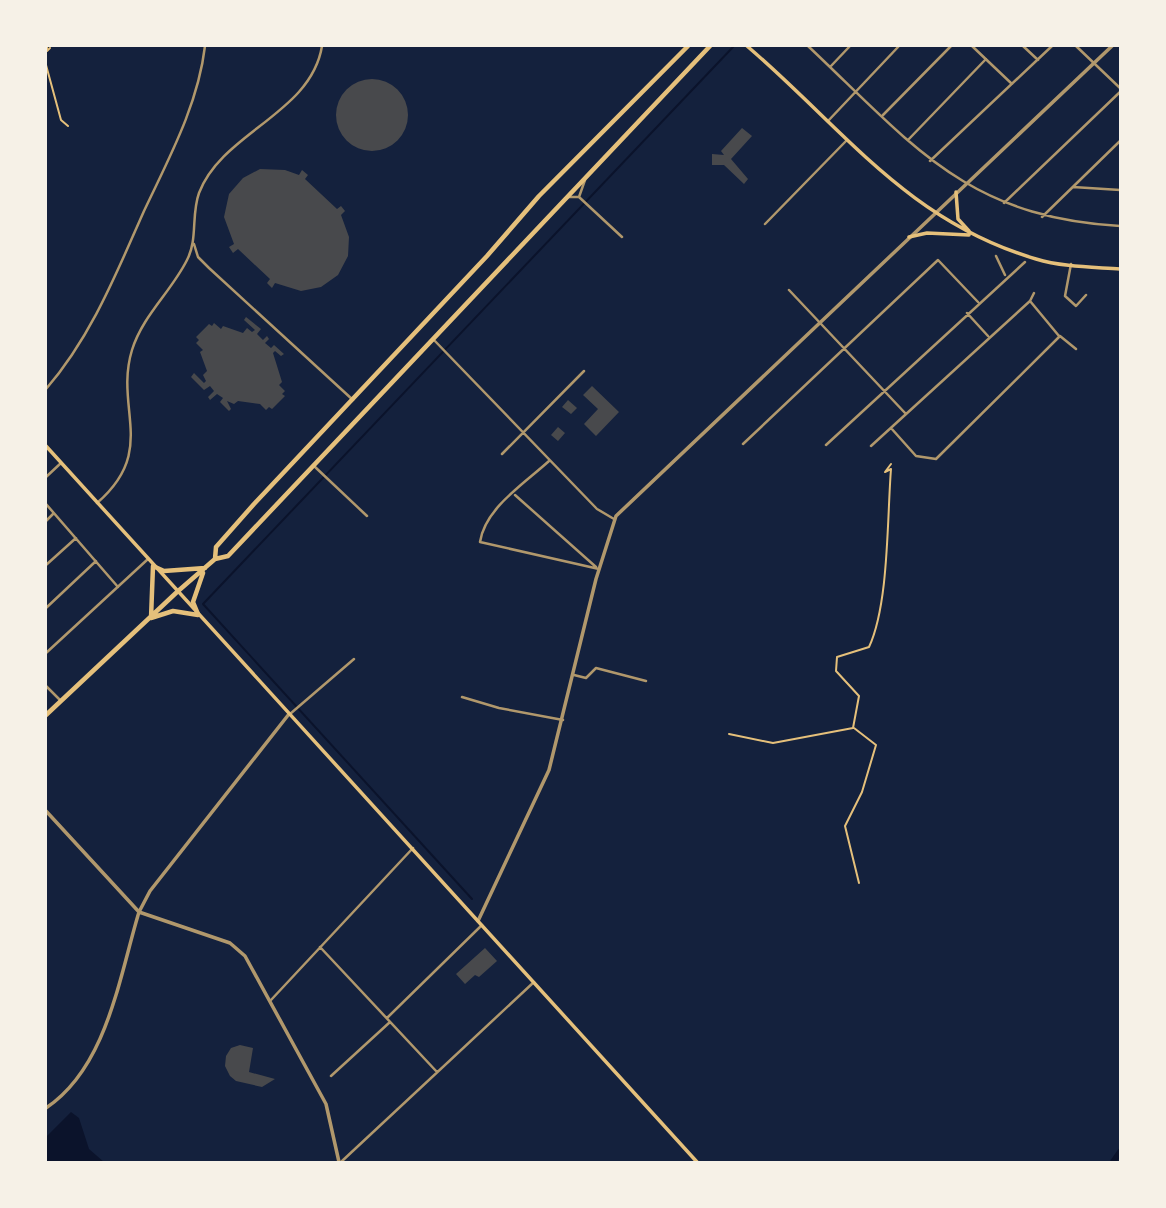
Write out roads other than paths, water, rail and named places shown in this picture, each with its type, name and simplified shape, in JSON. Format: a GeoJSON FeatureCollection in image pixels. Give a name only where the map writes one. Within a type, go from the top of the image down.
{"type":"FeatureCollection","features":[{"type":"Feature","properties":{"kind":"main road"},"geometry":{"type":"LineString","coordinates":[[215,559],[216,547],[539,196],[688,46]]}},
{"type":"Feature","properties":{"kind":"main road"},"geometry":{"type":"LineString","coordinates":[[46,715],[177,592],[215,559],[228,556],[710,46]]}},
{"type":"Feature","properties":{"kind":"main road"},"geometry":{"type":"LineString","coordinates":[[750,46],[881,172],[933,214],[972,235],[1038,260],[1121,269]]}},
{"type":"Feature","properties":{"kind":"main road"},"geometry":{"type":"LineString","coordinates":[[956,192],[958,219],[972,235]]}},
{"type":"Feature","properties":{"kind":"main road"},"geometry":{"type":"LineString","coordinates":[[909,237],[927,233],[972,235]]}},
{"type":"Feature","properties":{"kind":"main road"},"geometry":{"type":"LineString","coordinates":[[46,446],[697,1163]]}},
{"type":"Feature","properties":{"kind":"main road"},"geometry":{"type":"LineString","coordinates":[[153,566],[164,571],[181,572],[206,568]]}},
{"type":"Feature","properties":{"kind":"main road"},"geometry":{"type":"LineString","coordinates":[[151,618],[153,566]]}},
{"type":"Feature","properties":{"kind":"main road"},"geometry":{"type":"LineString","coordinates":[[198,615],[193,602],[198,581],[206,568]]}},
{"type":"Feature","properties":{"kind":"main road"},"geometry":{"type":"LineString","coordinates":[[151,618],[173,611],[198,615]]}},
{"type":"Feature","properties":{"kind":"street"},"geometry":{"type":"LineString","coordinates":[[46,389],[82,343],[136,230],[186,118],[205,46]]}},
{"type":"Feature","properties":{"kind":"street"},"geometry":{"type":"LineString","coordinates":[[808,46],[930,161],[964,185],[1003,204],[1042,217],[1121,226]]}},
{"type":"Feature","properties":{"kind":"street"},"geometry":{"type":"LineString","coordinates":[[830,66],[850,46]]}},
{"type":"Feature","properties":{"kind":"street"},"geometry":{"type":"LineString","coordinates":[[828,121],[899,46]]}},
{"type":"Feature","properties":{"kind":"street"},"geometry":{"type":"LineString","coordinates":[[883,115],[951,46]]}},
{"type":"Feature","properties":{"kind":"street"},"geometry":{"type":"LineString","coordinates":[[972,46],[1012,84]]}},
{"type":"Feature","properties":{"kind":"street"},"geometry":{"type":"LineString","coordinates":[[1023,46],[1038,60]]}},
{"type":"Feature","properties":{"kind":"street"},"geometry":{"type":"LineString","coordinates":[[930,161],[1052,46]]}},
{"type":"Feature","properties":{"kind":"street"},"geometry":{"type":"LineString","coordinates":[[1003,204],[1121,90],[1076,46]]}},
{"type":"Feature","properties":{"kind":"street"},"geometry":{"type":"LineString","coordinates":[[478,921],[549,770],[614,519],[1112,46]]}},
{"type":"Feature","properties":{"kind":"street"},"geometry":{"type":"LineString","coordinates":[[97,503],[116,482],[131,455],[129,369],[132,351],[147,317],[187,261],[194,243],[198,194],[212,170],[304,86],[314,71],[322,47]]}},
{"type":"Feature","properties":{"kind":"street"},"geometry":{"type":"LineString","coordinates":[[908,140],[986,59]]}},
{"type":"Feature","properties":{"kind":"street"},"geometry":{"type":"LineString","coordinates":[[765,225],[847,140]]}},
{"type":"Feature","properties":{"kind":"street"},"geometry":{"type":"LineString","coordinates":[[1042,217],[1121,141]]}},
{"type":"Feature","properties":{"kind":"street"},"geometry":{"type":"LineString","coordinates":[[579,197],[587,174]]}},
{"type":"Feature","properties":{"kind":"street"},"geometry":{"type":"LineString","coordinates":[[1073,187],[1121,190]]}},
{"type":"Feature","properties":{"kind":"street"},"geometry":{"type":"LineString","coordinates":[[565,198],[579,197],[622,237]]}},
{"type":"Feature","properties":{"kind":"street"},"geometry":{"type":"LineString","coordinates":[[194,243],[198,257],[209,268],[352,400]]}},
{"type":"Feature","properties":{"kind":"street"},"geometry":{"type":"LineString","coordinates":[[996,256],[1006,276]]}},
{"type":"Feature","properties":{"kind":"street"},"geometry":{"type":"LineString","coordinates":[[743,444],[938,260],[978,302]]}},
{"type":"Feature","properties":{"kind":"street"},"geometry":{"type":"LineString","coordinates":[[826,445],[1006,276],[1025,262]]}},
{"type":"Feature","properties":{"kind":"street"},"geometry":{"type":"LineString","coordinates":[[1071,264],[1065,296],[1076,306],[1086,295]]}},
{"type":"Feature","properties":{"kind":"street"},"geometry":{"type":"LineString","coordinates":[[789,290],[906,414]]}},
{"type":"Feature","properties":{"kind":"street"},"geometry":{"type":"LineString","coordinates":[[872,446],[1030,301],[1034,293]]}},
{"type":"Feature","properties":{"kind":"street"},"geometry":{"type":"LineString","coordinates":[[1030,301],[1060,336],[1076,349]]}},
{"type":"Feature","properties":{"kind":"street"},"geometry":{"type":"LineString","coordinates":[[967,313],[989,337]]}},
{"type":"Feature","properties":{"kind":"street"},"geometry":{"type":"LineString","coordinates":[[891,429],[916,456],[936,459],[1060,336]]}},
{"type":"Feature","properties":{"kind":"street"},"geometry":{"type":"LineString","coordinates":[[433,339],[597,509],[614,519]]}},
{"type":"Feature","properties":{"kind":"street"},"geometry":{"type":"LineString","coordinates":[[502,454],[584,370]]}},
{"type":"Feature","properties":{"kind":"street"},"geometry":{"type":"LineString","coordinates":[[550,460],[490,516],[482,527],[480,542],[599,569]]}},
{"type":"Feature","properties":{"kind":"street"},"geometry":{"type":"LineString","coordinates":[[46,477],[61,463]]}},
{"type":"Feature","properties":{"kind":"street"},"geometry":{"type":"LineString","coordinates":[[314,466],[367,516]]}},
{"type":"Feature","properties":{"kind":"street"},"geometry":{"type":"LineString","coordinates":[[513,494],[599,569]]}},
{"type":"Feature","properties":{"kind":"street"},"geometry":{"type":"LineString","coordinates":[[46,504],[118,587]]}},
{"type":"Feature","properties":{"kind":"street"},"geometry":{"type":"LineString","coordinates":[[46,521],[54,514]]}},
{"type":"Feature","properties":{"kind":"street"},"geometry":{"type":"LineString","coordinates":[[46,565],[76,538]]}},
{"type":"Feature","properties":{"kind":"street"},"geometry":{"type":"LineString","coordinates":[[46,653],[148,559]]}},
{"type":"Feature","properties":{"kind":"street"},"geometry":{"type":"LineString","coordinates":[[46,608],[96,561]]}},
{"type":"Feature","properties":{"kind":"street"},"geometry":{"type":"LineString","coordinates":[[46,1108],[65,1092],[92,1058],[139,912],[167,868],[291,713],[354,659]]}},
{"type":"Feature","properties":{"kind":"street"},"geometry":{"type":"LineString","coordinates":[[574,675],[586,678],[596,668],[646,681]]}},
{"type":"Feature","properties":{"kind":"street"},"geometry":{"type":"LineString","coordinates":[[46,686],[61,701]]}},
{"type":"Feature","properties":{"kind":"street"},"geometry":{"type":"LineString","coordinates":[[462,697],[499,708],[563,720]]}},
{"type":"Feature","properties":{"kind":"street"},"geometry":{"type":"LineString","coordinates":[[46,811],[139,912],[230,943],[245,956],[326,1104],[340,1163],[534,982]]}},
{"type":"Feature","properties":{"kind":"street"},"geometry":{"type":"LineString","coordinates":[[271,1000],[413,848]]}},
{"type":"Feature","properties":{"kind":"street"},"geometry":{"type":"LineString","coordinates":[[331,1076],[482,925]]}},
{"type":"Feature","properties":{"kind":"street"},"geometry":{"type":"LineString","coordinates":[[319,947],[437,1072]]}},
{"type":"Feature","properties":{"kind":"water"},"geometry":{"type":"Polygon","coordinates":[[[71,1112],[79,1118],[89,1149],[104,1162],[46,1162],[46,1137],[71,1112]]]}},
{"type":"Feature","properties":{"kind":"waterway"},"geometry":{"type":"LineString","coordinates":[[472,899],[203,604],[734,46]]}},
{"type":"Feature","properties":{"kind":"waterway"},"geometry":{"type":"LineString","coordinates":[[1113,1162],[1120,1152]]}}]}
